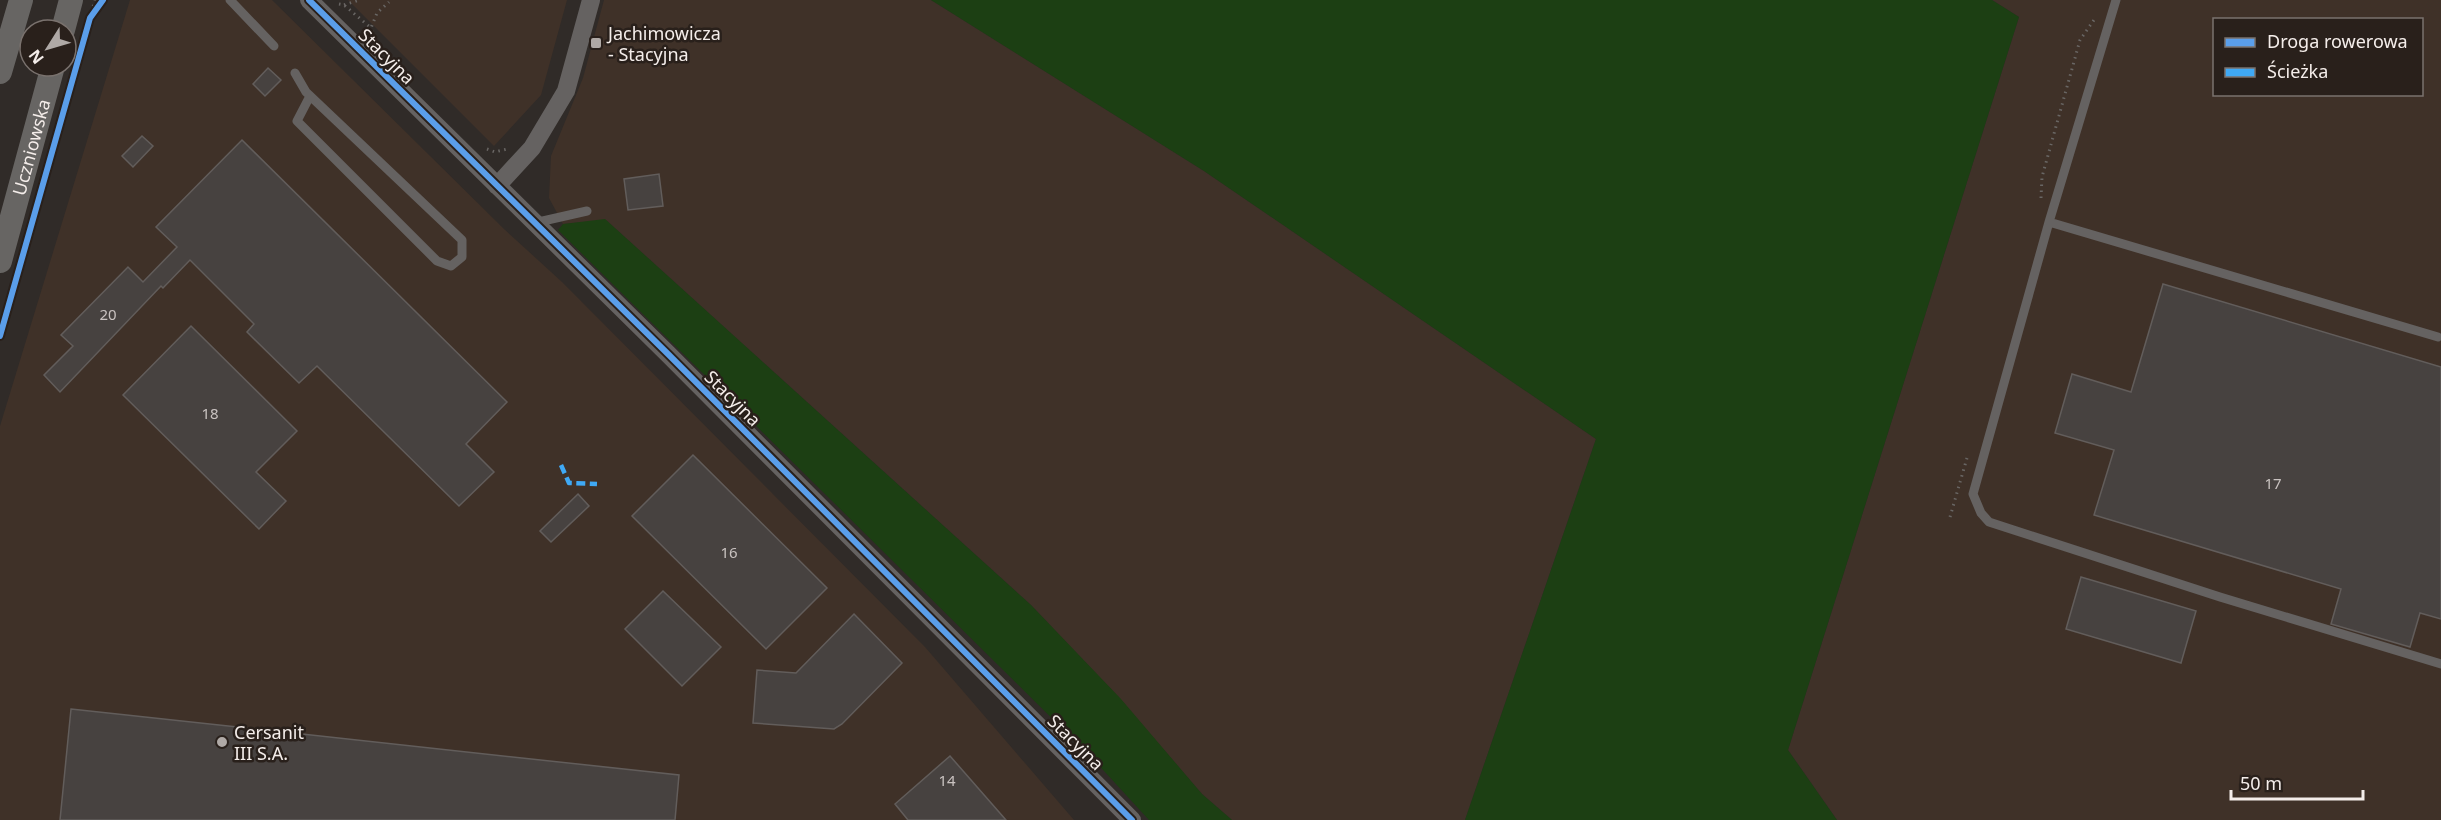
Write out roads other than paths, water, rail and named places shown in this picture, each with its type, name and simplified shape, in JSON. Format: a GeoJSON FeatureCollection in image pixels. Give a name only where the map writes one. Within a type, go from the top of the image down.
{"type":"FeatureCollection","features":[{"type":"Feature","properties":{"kind":"main road"},"geometry":{"type":"LineString","coordinates":[[0,72],[21,0]]}},
{"type":"Feature","properties":{"kind":"main road"},"geometry":{"type":"LineString","coordinates":[[66,18],[71,0]]}},
{"type":"Feature","properties":{"kind":"main road","name":"Uczniowska"},"geometry":{"type":"LineString","coordinates":[[0,261],[50,78]]}},
{"type":"Feature","properties":{"kind":"street","name":"Stacyjna"},"geometry":{"type":"LineString","coordinates":[[309,0],[1132,820]]}},
{"type":"Feature","properties":{"kind":"street"},"geometry":{"type":"LineString","coordinates":[[496,186],[532,148],[566,91],[591,0]]}},
{"type":"Feature","properties":{"kind":"lane"},"geometry":{"type":"LineString","coordinates":[[230,0],[274,45]]}},
{"type":"Feature","properties":{"kind":"lane"},"geometry":{"type":"LineString","coordinates":[[2116,0],[2049,222],[1973,494],[1981,513],[1989,522],[2220,597],[2441,664]]}},
{"type":"Feature","properties":{"kind":"lane"},"geometry":{"type":"LineString","coordinates":[[295,73],[310,96],[462,240],[462,257],[451,266],[437,261],[297,121],[310,96]]}},
{"type":"Feature","properties":{"kind":"lane"},"geometry":{"type":"LineString","coordinates":[[534,223],[587,211]]}},
{"type":"Feature","properties":{"kind":"lane"},"geometry":{"type":"LineString","coordinates":[[2049,222],[2438,337]]}},
{"type":"Feature","properties":{"kind":"place","name":"Jachimowicza - Stacyjna"},"geometry":{"type":"Point","coordinates":[596,43]}},
{"type":"Feature","properties":{"kind":"place","name":"Cersanit III S.A."},"geometry":{"type":"Point","coordinates":[222,742]}}]}
